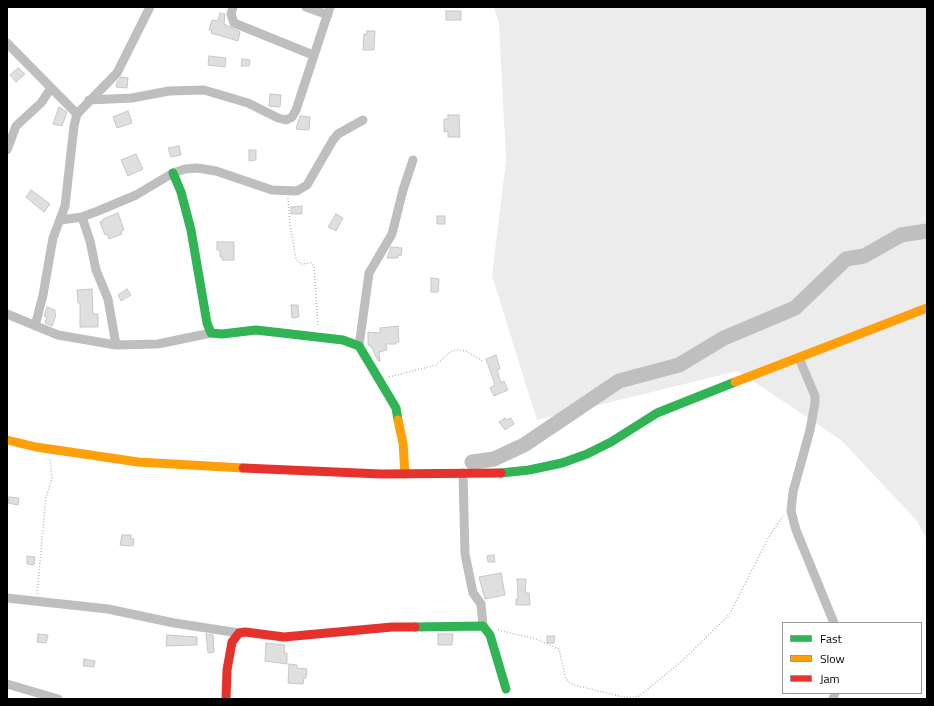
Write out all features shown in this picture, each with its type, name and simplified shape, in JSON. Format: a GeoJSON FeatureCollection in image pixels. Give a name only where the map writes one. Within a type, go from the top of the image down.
{"type":"FeatureCollection","features":[{"type":"Feature","properties":{"kind":"street"},"geometry":{"type":"LineString","coordinates":[[35,326],[43,295],[51,247],[62,220],[65,206],[74,126],[77,114],[116,73],[150,7]]}},
{"type":"Feature","properties":{"kind":"street"},"geometry":{"type":"LineString","coordinates":[[233,7],[231,14],[234,23],[313,55]]}},
{"type":"Feature","properties":{"kind":"street"},"geometry":{"type":"LineString","coordinates":[[89,100],[132,98],[169,91],[204,90],[248,103],[278,118],[286,120],[292,117],[296,110],[313,55],[329,11],[306,7]]}},
{"type":"Feature","properties":{"kind":"street"},"geometry":{"type":"LineString","coordinates":[[7,42],[77,114]]}},
{"type":"Feature","properties":{"kind":"street"},"geometry":{"type":"LineString","coordinates":[[7,150],[16,126],[42,103],[51,88]]}},
{"type":"Feature","properties":{"kind":"street"},"geometry":{"type":"LineString","coordinates":[[62,220],[82,217],[136,195],[173,173],[197,168],[216,170],[266,188],[288,192],[297,191],[307,185],[333,140],[344,129],[363,120]]}},
{"type":"Feature","properties":{"kind":"street"},"geometry":{"type":"LineString","coordinates":[[359,346],[369,272],[392,234],[404,186],[413,160]]}},
{"type":"Feature","properties":{"kind":"street"},"geometry":{"type":"LineString","coordinates":[[173,173],[181,192],[189,223],[207,323],[211,333]]}},
{"type":"Feature","properties":{"kind":"street"},"geometry":{"type":"LineString","coordinates":[[82,217],[90,241],[96,270],[108,299],[116,345]]}},
{"type":"Feature","properties":{"kind":"street"},"geometry":{"type":"LineString","coordinates":[[7,440],[49,449],[138,462],[286,470],[405,474],[529,470],[562,463],[599,448],[657,413],[675,405],[799,358],[902,316],[927,308]]}},
{"type":"Feature","properties":{"kind":"street"},"geometry":{"type":"LineString","coordinates":[[7,314],[58,335],[116,345],[158,344],[211,333],[222,334],[256,330],[344,340],[359,346],[396,408],[404,443],[405,474]]}},
{"type":"Feature","properties":{"kind":"street"},"geometry":{"type":"LineString","coordinates":[[799,358],[815,396],[815,404],[810,430],[791,504],[794,524],[834,622]]}},
{"type":"Feature","properties":{"kind":"street"},"geometry":{"type":"LineString","coordinates":[[463,473],[465,554],[472,593],[481,604],[485,627],[490,635],[501,677],[506,689]]}},
{"type":"Feature","properties":{"kind":"street"},"geometry":{"type":"LineString","coordinates":[[7,598],[108,609],[174,623],[239,633],[284,637],[392,627],[485,627]]}},
{"type":"Feature","properties":{"kind":"street"},"geometry":{"type":"LineString","coordinates":[[226,699],[227,670],[232,642],[239,633]]}},
{"type":"Feature","properties":{"kind":"street"},"geometry":{"type":"LineString","coordinates":[[7,684],[58,699]]}},
{"type":"Feature","properties":{"kind":"path"},"geometry":{"type":"LineString","coordinates":[[288,192],[289,221],[296,259],[301,264],[311,263],[315,268],[318,338]]}},
{"type":"Feature","properties":{"kind":"path"},"geometry":{"type":"LineString","coordinates":[[379,379],[436,365],[450,352],[456,350],[466,351],[482,361]]}},
{"type":"Feature","properties":{"kind":"path"},"geometry":{"type":"LineString","coordinates":[[37,602],[38,574],[45,524],[46,497],[52,479],[49,449]]}},
{"type":"Feature","properties":{"kind":"path"},"geometry":{"type":"LineString","coordinates":[[485,627],[536,638],[556,647],[561,653],[565,676],[569,682],[574,685],[623,697],[638,697],[681,662],[729,615],[770,535],[791,504]]}},
{"type":"Feature","properties":{"kind":"shaded area"},"geometry":{"type":"Polygon","coordinates":[[[494,7],[927,7],[927,540],[917,521],[841,440],[738,371],[537,420],[492,276],[506,160],[499,24],[494,7]]]}},
{"type":"Feature","properties":{"kind":"building"},"geometry":{"type":"Polygon","coordinates":[[[446,11],[461,11],[461,20],[446,20],[446,11]]]}},
{"type":"Feature","properties":{"kind":"building"},"geometry":{"type":"Polygon","coordinates":[[[220,13],[225,14],[224,24],[240,32],[238,41],[211,33],[212,30],[209,30],[212,20],[218,21],[220,13]]]}},
{"type":"Feature","properties":{"kind":"building"},"geometry":{"type":"Polygon","coordinates":[[[367,31],[375,31],[374,50],[363,50],[364,34],[367,34],[367,31]]]}},
{"type":"Feature","properties":{"kind":"building"},"geometry":{"type":"Polygon","coordinates":[[[209,56],[226,58],[225,67],[208,65],[209,56]]]}},
{"type":"Feature","properties":{"kind":"building"},"geometry":{"type":"Polygon","coordinates":[[[242,59],[250,60],[249,66],[241,66],[242,59]]]}},
{"type":"Feature","properties":{"kind":"building"},"geometry":{"type":"Polygon","coordinates":[[[18,68],[25,74],[16,82],[10,75],[18,68]]]}},
{"type":"Feature","properties":{"kind":"building"},"geometry":{"type":"Polygon","coordinates":[[[121,77],[128,78],[127,88],[116,87],[117,82],[121,77]]]}},
{"type":"Feature","properties":{"kind":"building"},"geometry":{"type":"Polygon","coordinates":[[[270,94],[281,95],[280,107],[269,106],[270,94]]]}},
{"type":"Feature","properties":{"kind":"building"},"geometry":{"type":"Polygon","coordinates":[[[59,107],[67,112],[62,126],[53,124],[59,107]]]}},
{"type":"Feature","properties":{"kind":"building"},"geometry":{"type":"Polygon","coordinates":[[[128,111],[132,123],[117,128],[113,117],[128,111]]]}},
{"type":"Feature","properties":{"kind":"building"},"geometry":{"type":"Polygon","coordinates":[[[448,115],[459,115],[460,137],[448,137],[448,131],[444,132],[444,119],[448,119],[448,115]]]}},
{"type":"Feature","properties":{"kind":"building"},"geometry":{"type":"Polygon","coordinates":[[[300,116],[310,117],[309,130],[296,129],[300,116]]]}},
{"type":"Feature","properties":{"kind":"building"},"geometry":{"type":"Polygon","coordinates":[[[179,146],[181,155],[171,157],[168,148],[179,146]]]}},
{"type":"Feature","properties":{"kind":"building"},"geometry":{"type":"Polygon","coordinates":[[[249,150],[256,150],[256,160],[249,161],[249,150]]]}},
{"type":"Feature","properties":{"kind":"building"},"geometry":{"type":"Polygon","coordinates":[[[136,154],[143,169],[128,176],[121,160],[136,154]]]}},
{"type":"Feature","properties":{"kind":"building"},"geometry":{"type":"Polygon","coordinates":[[[31,190],[50,204],[44,212],[26,197],[31,190]]]}},
{"type":"Feature","properties":{"kind":"building"},"geometry":{"type":"Polygon","coordinates":[[[302,206],[302,214],[291,214],[291,207],[302,206]]]}},
{"type":"Feature","properties":{"kind":"building"},"geometry":{"type":"Polygon","coordinates":[[[118,213],[124,230],[121,231],[122,234],[109,239],[107,234],[105,235],[100,222],[103,221],[103,219],[118,213]]]}},
{"type":"Feature","properties":{"kind":"building"},"geometry":{"type":"Polygon","coordinates":[[[336,214],[343,218],[336,231],[328,227],[336,214]]]}},
{"type":"Feature","properties":{"kind":"building"},"geometry":{"type":"Polygon","coordinates":[[[437,216],[445,216],[445,224],[437,224],[437,216]]]}},
{"type":"Feature","properties":{"kind":"building"},"geometry":{"type":"Polygon","coordinates":[[[217,242],[234,242],[234,260],[222,260],[222,257],[220,257],[220,250],[217,250],[217,242]]]}},
{"type":"Feature","properties":{"kind":"building"},"geometry":{"type":"Polygon","coordinates":[[[391,247],[402,248],[401,256],[398,255],[398,258],[387,258],[391,247]]]}},
{"type":"Feature","properties":{"kind":"building"},"geometry":{"type":"Polygon","coordinates":[[[431,278],[439,279],[438,292],[431,292],[431,278]]]}},
{"type":"Feature","properties":{"kind":"building"},"geometry":{"type":"Polygon","coordinates":[[[92,289],[93,314],[98,314],[98,327],[80,327],[80,303],[78,303],[77,290],[92,289]]]}},
{"type":"Feature","properties":{"kind":"building"},"geometry":{"type":"Polygon","coordinates":[[[127,289],[131,295],[121,301],[118,295],[127,289]]]}},
{"type":"Feature","properties":{"kind":"building"},"geometry":{"type":"Polygon","coordinates":[[[291,305],[298,305],[299,317],[292,318],[291,305]]]}},
{"type":"Feature","properties":{"kind":"building"},"geometry":{"type":"Polygon","coordinates":[[[47,307],[55,310],[56,315],[52,326],[45,323],[47,317],[44,316],[47,307]]]}},
{"type":"Feature","properties":{"kind":"building"},"geometry":{"type":"Polygon","coordinates":[[[398,326],[399,342],[396,342],[396,344],[386,344],[387,350],[379,352],[380,361],[378,361],[371,346],[368,345],[368,332],[380,333],[380,328],[398,326]]]}},
{"type":"Feature","properties":{"kind":"building"},"geometry":{"type":"Polygon","coordinates":[[[496,355],[500,369],[497,370],[501,383],[504,381],[508,390],[494,396],[490,388],[495,385],[486,359],[496,355]]]}},
{"type":"Feature","properties":{"kind":"building"},"geometry":{"type":"Polygon","coordinates":[[[505,418],[506,420],[511,418],[514,424],[505,430],[499,422],[505,418]]]}},
{"type":"Feature","properties":{"kind":"building"},"geometry":{"type":"Polygon","coordinates":[[[9,497],[19,498],[18,505],[8,503],[9,497]]]}},
{"type":"Feature","properties":{"kind":"building"},"geometry":{"type":"Polygon","coordinates":[[[122,535],[131,535],[131,539],[134,539],[133,546],[120,545],[122,535]]]}},
{"type":"Feature","properties":{"kind":"building"},"geometry":{"type":"Polygon","coordinates":[[[494,555],[495,562],[488,562],[487,556],[494,555]]]}},
{"type":"Feature","properties":{"kind":"building"},"geometry":{"type":"Polygon","coordinates":[[[27,556],[35,557],[34,565],[27,564],[27,556]]]}},
{"type":"Feature","properties":{"kind":"building"},"geometry":{"type":"Polygon","coordinates":[[[501,573],[505,595],[485,599],[479,577],[501,573]]]}},
{"type":"Feature","properties":{"kind":"building"},"geometry":{"type":"Polygon","coordinates":[[[517,579],[526,579],[525,593],[529,593],[530,605],[516,605],[516,599],[518,599],[517,579]]]}},
{"type":"Feature","properties":{"kind":"building"},"geometry":{"type":"Polygon","coordinates":[[[38,634],[48,635],[46,643],[37,642],[38,634]]]}},
{"type":"Feature","properties":{"kind":"building"},"geometry":{"type":"Polygon","coordinates":[[[206,634],[213,635],[214,652],[208,653],[206,634]]]}},
{"type":"Feature","properties":{"kind":"building"},"geometry":{"type":"Polygon","coordinates":[[[438,634],[453,634],[452,645],[438,645],[438,634]]]}},
{"type":"Feature","properties":{"kind":"building"},"geometry":{"type":"Polygon","coordinates":[[[167,635],[197,637],[197,645],[166,646],[167,635]]]}},
{"type":"Feature","properties":{"kind":"building"},"geometry":{"type":"Polygon","coordinates":[[[547,636],[555,636],[554,643],[547,643],[547,636]]]}},
{"type":"Feature","properties":{"kind":"building"},"geometry":{"type":"Polygon","coordinates":[[[266,643],[285,645],[284,653],[287,653],[287,664],[265,661],[266,643]]]}},
{"type":"Feature","properties":{"kind":"building"},"geometry":{"type":"Polygon","coordinates":[[[84,659],[95,661],[94,667],[83,666],[84,659]]]}},
{"type":"Feature","properties":{"kind":"building"},"geometry":{"type":"Polygon","coordinates":[[[289,664],[297,665],[297,668],[307,669],[306,678],[304,678],[303,684],[288,683],[289,664]]]}},
{"type":"Feature","properties":{"kind":"waterway"},"geometry":{"type":"LineString","coordinates":[[472,462],[494,459],[524,445],[619,381],[679,365],[724,338],[795,308],[846,259],[864,256],[901,235],[927,231]]}},
{"type":"Feature","properties":{"kind":"traffic: fast"},"geometry":{"type":"LineString","coordinates":[[173,173],[181,192],[191,230],[207,323],[211,333],[222,334],[256,330],[343,340],[359,346],[396,408],[398,420]]}},
{"type":"Feature","properties":{"kind":"traffic: fast"},"geometry":{"type":"LineString","coordinates":[[501,473],[529,470],[562,463],[587,454],[611,442],[657,413],[735,382]]}},
{"type":"Feature","properties":{"kind":"traffic: fast"},"geometry":{"type":"LineString","coordinates":[[415,627],[483,626],[490,635],[506,689]]}},
{"type":"Feature","properties":{"kind":"traffic: slow"},"geometry":{"type":"LineString","coordinates":[[735,382],[927,308]]}},
{"type":"Feature","properties":{"kind":"traffic: slow"},"geometry":{"type":"LineString","coordinates":[[398,420],[403,443],[405,474]]}},
{"type":"Feature","properties":{"kind":"traffic: slow"},"geometry":{"type":"LineString","coordinates":[[7,440],[36,447],[138,462],[243,468]]}},
{"type":"Feature","properties":{"kind":"traffic: jam"},"geometry":{"type":"LineString","coordinates":[[243,468],[381,474],[501,473]]}},
{"type":"Feature","properties":{"kind":"traffic: jam"},"geometry":{"type":"LineString","coordinates":[[226,699],[227,670],[232,642],[239,633],[245,632],[284,637],[392,627],[415,627]]}}]}
